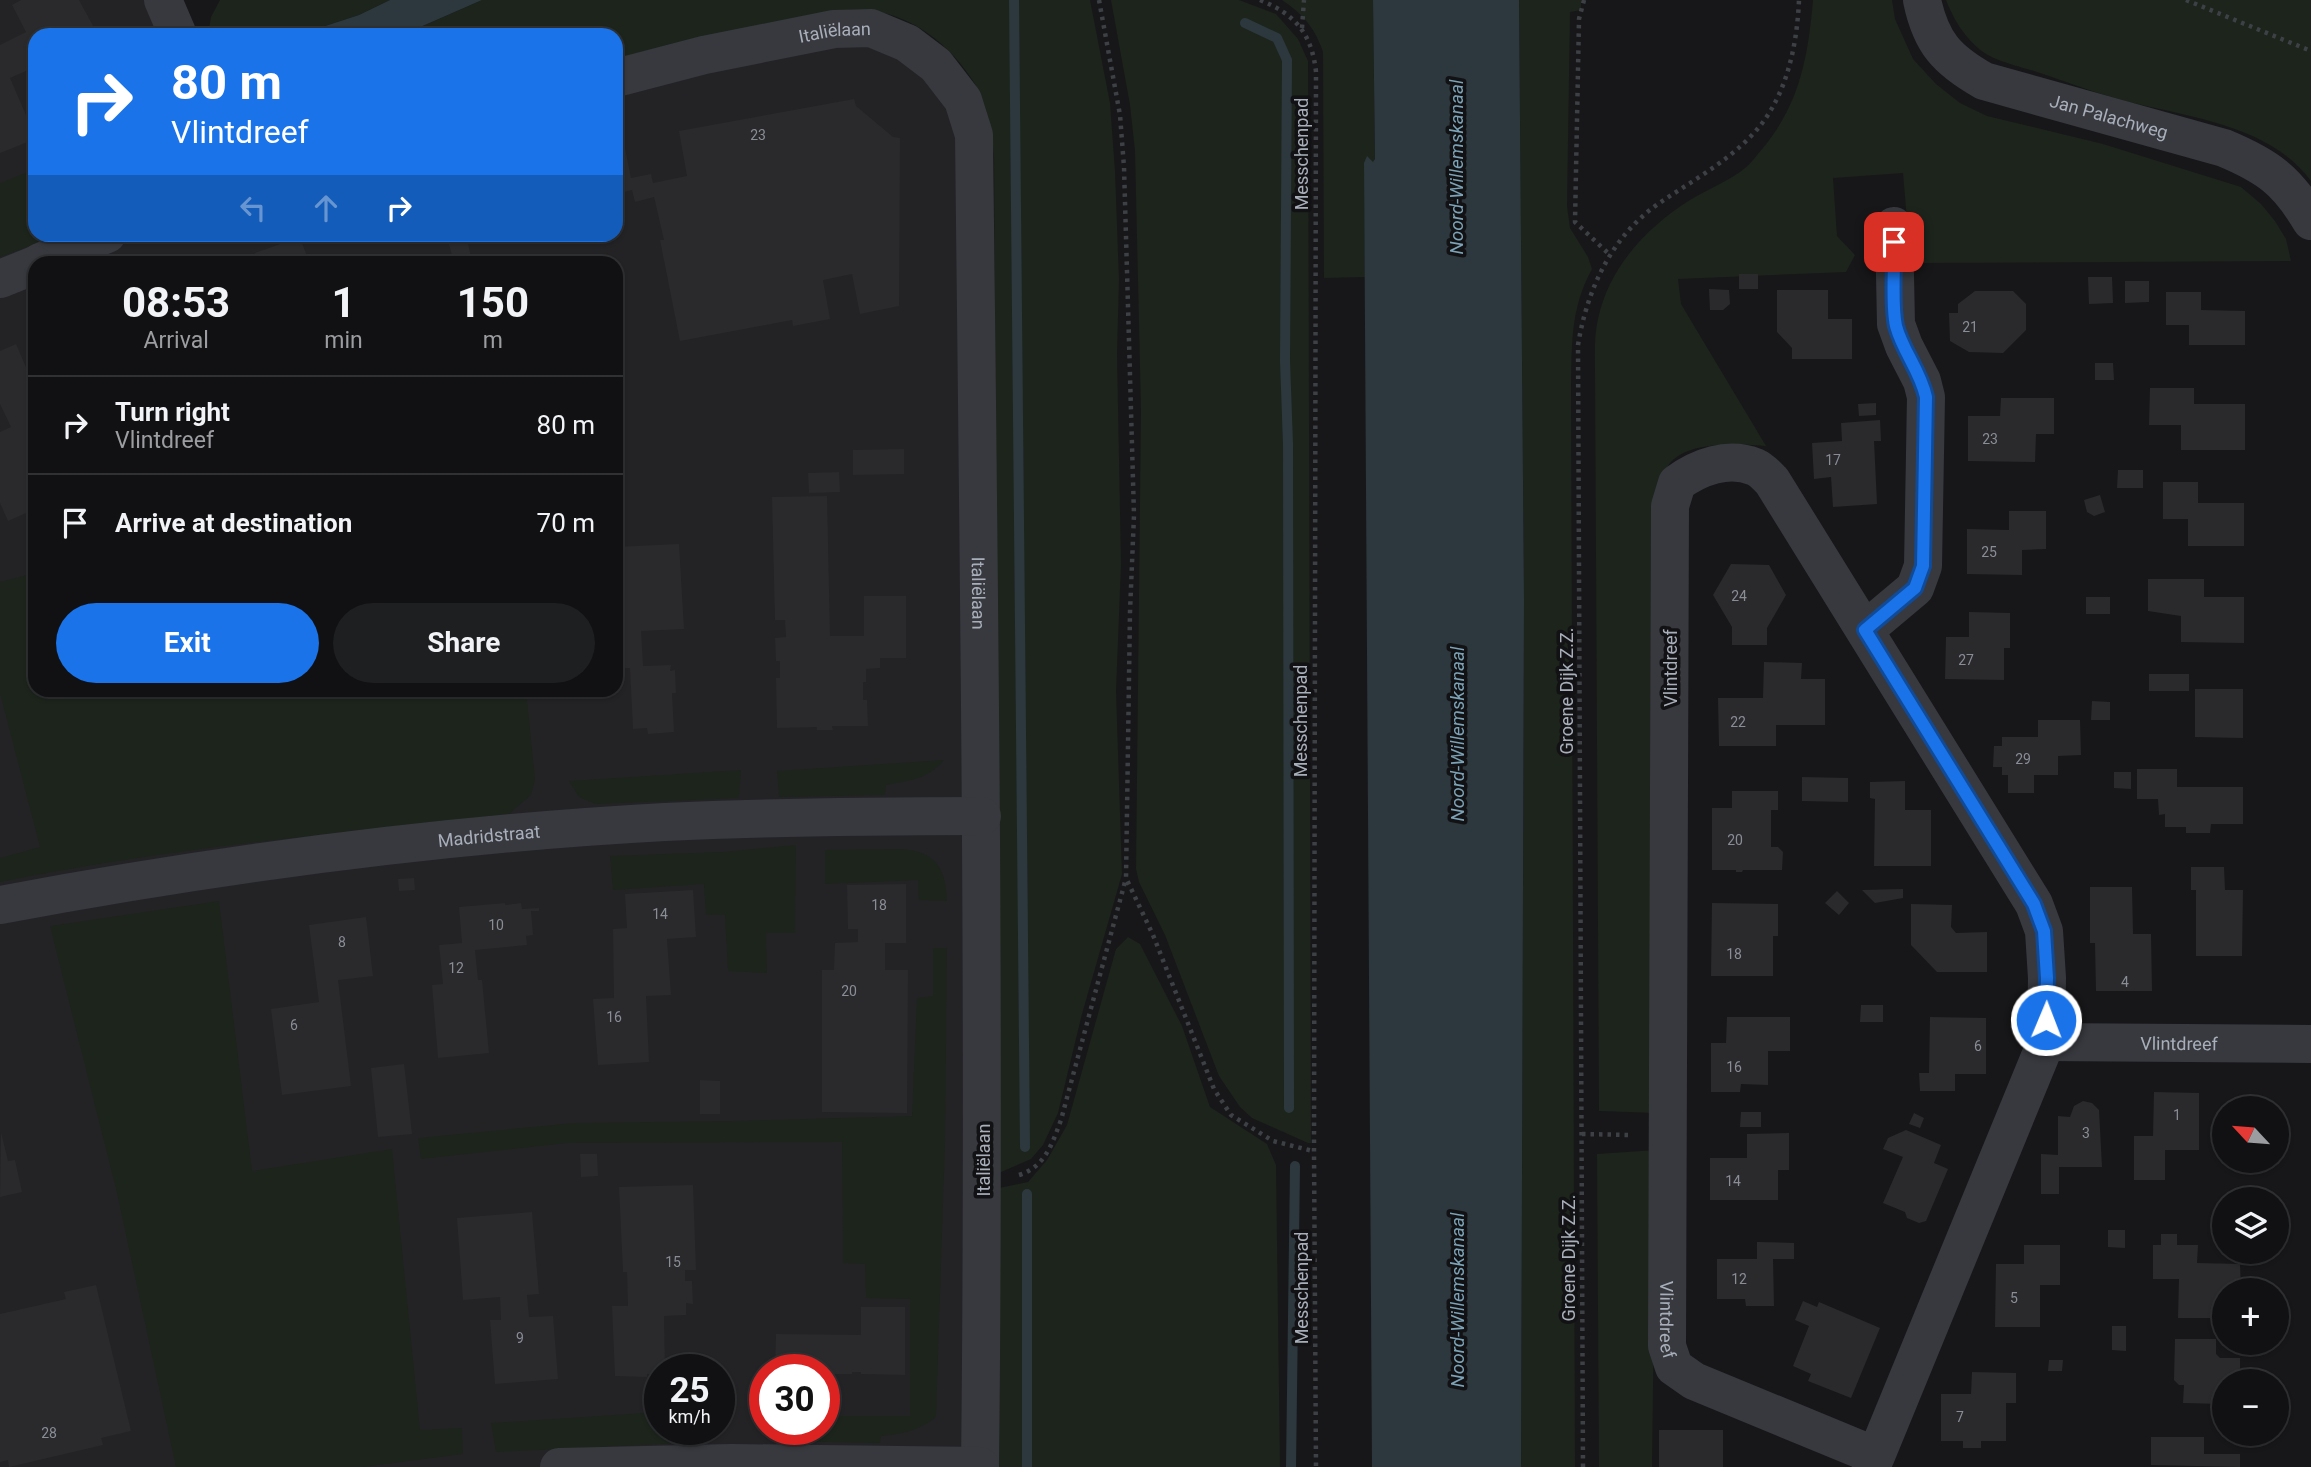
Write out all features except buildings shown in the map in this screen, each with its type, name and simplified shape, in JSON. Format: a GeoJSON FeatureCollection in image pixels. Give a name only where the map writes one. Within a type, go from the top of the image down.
{"type":"FeatureCollection","features":[{"type":"Feature","properties":{"kind":"street"},"geometry":{"type":"LineString","coordinates":[[163,0],[175,28]]}},
{"type":"Feature","properties":{"kind":"street","name":"Jan Palachweg"},"geometry":{"type":"LineString","coordinates":[[1922,0],[1928,25],[1948,58],[1984,81],[2224,148],[2254,160],[2275,175],[2299,200],[2311,221]]}},
{"type":"Feature","properties":{"kind":"street","name":"Italiëlaan"},"geometry":{"type":"LineString","coordinates":[[623,76],[704,55],[834,29],[871,28],[907,43],[936,65],[963,100],[974,135],[982,816],[983,1179],[980,1467]]}},
{"type":"Feature","properties":{"kind":"street"},"geometry":{"type":"LineString","coordinates":[[54,256],[88,242]]}},
{"type":"Feature","properties":{"kind":"street"},"geometry":{"type":"LineString","coordinates":[[1865,630],[1915,588],[1923,566],[1926,397],[1922,380],[1896,324],[1883,247]]}},
{"type":"Feature","properties":{"kind":"street"},"geometry":{"type":"LineString","coordinates":[[0,279],[28,268]]}},
{"type":"Feature","properties":{"kind":"street","name":"Vlintdreef"},"geometry":{"type":"LineString","coordinates":[[1742,464],[1758,468],[1772,481],[1865,630],[2034,904],[2044,931],[2047,978],[2046,1042],[1873,1461],[1694,1381],[1674,1367],[1667,1346],[1670,506],[1677,483],[1693,471],[1705,466],[1742,464]]}},
{"type":"Feature","properties":{"kind":"street","name":"Madridstraat"},"geometry":{"type":"LineString","coordinates":[[0,905],[103,886],[379,847],[538,831],[666,822],[982,816]]}},
{"type":"Feature","properties":{"kind":"street","name":"Vlintdreef"},"geometry":{"type":"LineString","coordinates":[[2046,1042],[2311,1044]]}},
{"type":"Feature","properties":{"kind":"street"},"geometry":{"type":"LineString","coordinates":[[559,1467],[732,1463],[980,1467]]}},
{"type":"Feature","properties":{"kind":"path"},"geometry":{"type":"LineString","coordinates":[[983,1179],[1004,1180],[1028,1172],[1048,1156],[1061,1120],[1126,877],[1129,626],[1135,515],[1120,115],[1099,0]]}},
{"type":"Feature","properties":{"kind":"path"},"geometry":{"type":"LineString","coordinates":[[1260,0],[1286,13],[1302,29]]}},
{"type":"Feature","properties":{"kind":"path"},"geometry":{"type":"LineString","coordinates":[[1302,29],[1304,0]]}},
{"type":"Feature","properties":{"kind":"path"},"geometry":{"type":"LineString","coordinates":[[1584,0],[1579,19],[1575,222],[1610,255]]}},
{"type":"Feature","properties":{"kind":"path","name":"Groene Dijk Z.Z."},"geometry":{"type":"LineString","coordinates":[[1583,1467],[1578,345],[1596,278],[1610,255],[1655,206],[1727,158],[1754,133],[1776,99],[1791,64],[1799,0]]}},
{"type":"Feature","properties":{"kind":"path"},"geometry":{"type":"LineString","coordinates":[[2186,0],[2311,51]]}},
{"type":"Feature","properties":{"kind":"path","name":"Messchenpad"},"geometry":{"type":"LineString","coordinates":[[1302,29],[1311,45],[1316,72],[1316,1467]]}},
{"type":"Feature","properties":{"kind":"path"},"geometry":{"type":"LineString","coordinates":[[1126,877],[1153,935],[1214,1089],[1231,1115],[1273,1141],[1314,1151]]}},
{"type":"Feature","properties":{"kind":"path"},"geometry":{"type":"LineString","coordinates":[[1582,1134],[1669,1135]]}},
{"type":"Feature","properties":{"kind":"shaded area"},"geometry":{"type":"Polygon","coordinates":[[[0,0],[163,0],[175,28],[28,28],[28,242],[623,242],[623,77],[871,28],[963,100],[980,1467],[0,1467],[0,0]]]}},
{"type":"Feature","properties":{"kind":"shaded area"},"geometry":{"type":"Polygon","coordinates":[[[220,0],[390,0],[359,15],[319,28],[209,28],[211,17],[220,0]]]}},
{"type":"Feature","properties":{"kind":"shaded area"},"geometry":{"type":"Polygon","coordinates":[[[482,0],[1090,0],[1110,103],[1119,280],[1117,354],[1121,564],[1116,691],[1122,874],[1082,1014],[1058,1113],[1043,1145],[1031,1159],[999,1173],[994,156],[988,119],[975,84],[954,56],[928,33],[897,17],[863,10],[826,12],[623,57],[623,28],[418,28],[482,0]]]}},
{"type":"Feature","properties":{"kind":"shaded area"},"geometry":{"type":"Polygon","coordinates":[[[1111,0],[1239,0],[1276,14],[1298,39],[1308,61],[1311,1143],[1252,1118],[1240,1107],[1219,1076],[1165,935],[1139,882],[1136,869],[1141,410],[1135,151],[1130,105],[1111,0]]]}},
{"type":"Feature","properties":{"kind":"shaded area"},"geometry":{"type":"Polygon","coordinates":[[[1282,0],[1373,0],[1375,159],[1374,162],[1364,163],[1365,277],[1324,278],[1323,52],[1307,22],[1282,0]]]}},
{"type":"Feature","properties":{"kind":"shaded area"},"geometry":{"type":"Polygon","coordinates":[[[1519,0],[1581,0],[1581,10],[1570,12],[1567,206],[1570,228],[1588,257],[1592,269],[1576,313],[1571,389],[1575,1467],[1521,1467],[1524,599],[1519,0]]]}},
{"type":"Feature","properties":{"kind":"shaded area"},"geometry":{"type":"Polygon","coordinates":[[[1813,0],[1892,0],[1895,19],[1913,59],[1936,84],[1960,103],[1987,116],[2103,144],[2241,187],[2261,204],[2275,221],[2286,239],[2291,261],[1918,263],[1909,244],[1903,173],[1833,178],[1837,236],[1855,255],[1846,272],[1678,279],[1681,304],[1766,446],[1713,446],[1686,452],[1668,466],[1658,492],[1656,1113],[1599,1111],[1597,325],[1611,282],[1632,250],[1674,211],[1733,177],[1750,164],[1776,131],[1800,78],[1813,0]]]}},
{"type":"Feature","properties":{"kind":"shaded area"},"geometry":{"type":"Polygon","coordinates":[[[1946,0],[2311,0],[2311,181],[2294,162],[2252,136],[2203,119],[2106,95],[2006,63],[1984,53],[1963,32],[1946,0]]]}},
{"type":"Feature","properties":{"kind":"shaded area"},"geometry":{"type":"Polygon","coordinates":[[[28,172],[28,242],[40,242],[0,257],[0,183],[28,172]]]}},
{"type":"Feature","properties":{"kind":"shaded area"},"geometry":{"type":"Polygon","coordinates":[[[28,575],[28,697],[527,697],[535,779],[531,795],[509,814],[190,851],[0,882],[0,858],[40,847],[0,693],[0,582],[28,575]]]}},
{"type":"Feature","properties":{"kind":"shaded area"},"geometry":{"type":"Polygon","coordinates":[[[944,760],[925,775],[886,785],[885,795],[779,797],[777,771],[944,760]]]}},
{"type":"Feature","properties":{"kind":"shaded area"},"geometry":{"type":"Polygon","coordinates":[[[741,770],[739,798],[596,804],[579,797],[569,781],[741,770]]]}},
{"type":"Feature","properties":{"kind":"shaded area"},"geometry":{"type":"Polygon","coordinates":[[[796,845],[795,933],[766,933],[767,973],[728,971],[725,915],[706,915],[704,884],[613,890],[610,856],[722,852],[796,845]]]}},
{"type":"Feature","properties":{"kind":"shaded area"},"geometry":{"type":"Polygon","coordinates":[[[902,849],[923,854],[937,864],[944,879],[947,901],[919,900],[918,880],[825,884],[825,850],[902,849]]]}},
{"type":"Feature","properties":{"kind":"shaded area"},"geometry":{"type":"Polygon","coordinates":[[[219,901],[252,1171],[392,1149],[420,1430],[462,1428],[463,1454],[363,1467],[176,1467],[117,1193],[50,926],[219,901]]]}},
{"type":"Feature","properties":{"kind":"shaded area"},"geometry":{"type":"Polygon","coordinates":[[[1128,937],[1140,944],[1182,1026],[1210,1107],[1267,1144],[1276,1165],[1280,1467],[997,1467],[999,1188],[1028,1182],[1047,1160],[1067,1125],[1116,949],[1128,937]]]}},
{"type":"Feature","properties":{"kind":"shaded area"},"geometry":{"type":"Polygon","coordinates":[[[933,948],[947,948],[945,1142],[936,1417],[916,1429],[881,1436],[880,1443],[840,1442],[840,1416],[910,1416],[910,1299],[866,1298],[865,1264],[843,1263],[842,1142],[567,1143],[421,1159],[418,1138],[574,1123],[912,1116],[917,998],[933,996],[933,948]]]}},
{"type":"Feature","properties":{"kind":"shaded area"},"geometry":{"type":"Polygon","coordinates":[[[1656,1150],[1652,1467],[1599,1467],[1597,1154],[1656,1150]]]}},
{"type":"Feature","properties":{"kind":"shaded area"},"geometry":{"type":"Polygon","coordinates":[[[644,1413],[644,1445],[496,1452],[491,1423],[644,1413]]]}},
{"type":"Feature","properties":{"kind":"water"},"geometry":{"type":"Polygon","coordinates":[[[390,0],[482,0],[418,28],[319,28],[359,15],[390,0]]]}},
{"type":"Feature","properties":{"kind":"water","name":"Noord-Willemskanaal"},"geometry":{"type":"Polygon","coordinates":[[[1373,0],[1519,0],[1524,599],[1521,1467],[1372,1467],[1364,163],[1367,156],[1373,162],[1375,159],[1373,0]]]}},
{"type":"Feature","properties":{"kind":"waterway"},"geometry":{"type":"LineString","coordinates":[[1014,0],[1025,1147]]}},
{"type":"Feature","properties":{"kind":"waterway"},"geometry":{"type":"LineString","coordinates":[[1245,23],[1277,38],[1287,60],[1285,361],[1288,444],[1289,1108]]}},
{"type":"Feature","properties":{"kind":"waterway"},"geometry":{"type":"LineString","coordinates":[[1291,1467],[1295,1166]]}},
{"type":"Feature","properties":{"kind":"waterway"},"geometry":{"type":"LineString","coordinates":[[1027,1194],[1027,1467]]}},
{"type":"Feature","properties":{"kind":"route"},"geometry":{"type":"LineString","coordinates":[[1894,242],[1896,324],[1922,380],[1926,397],[1923,566],[1915,588],[1865,630],[2034,904],[2044,931],[2046,1020]]}}]}
